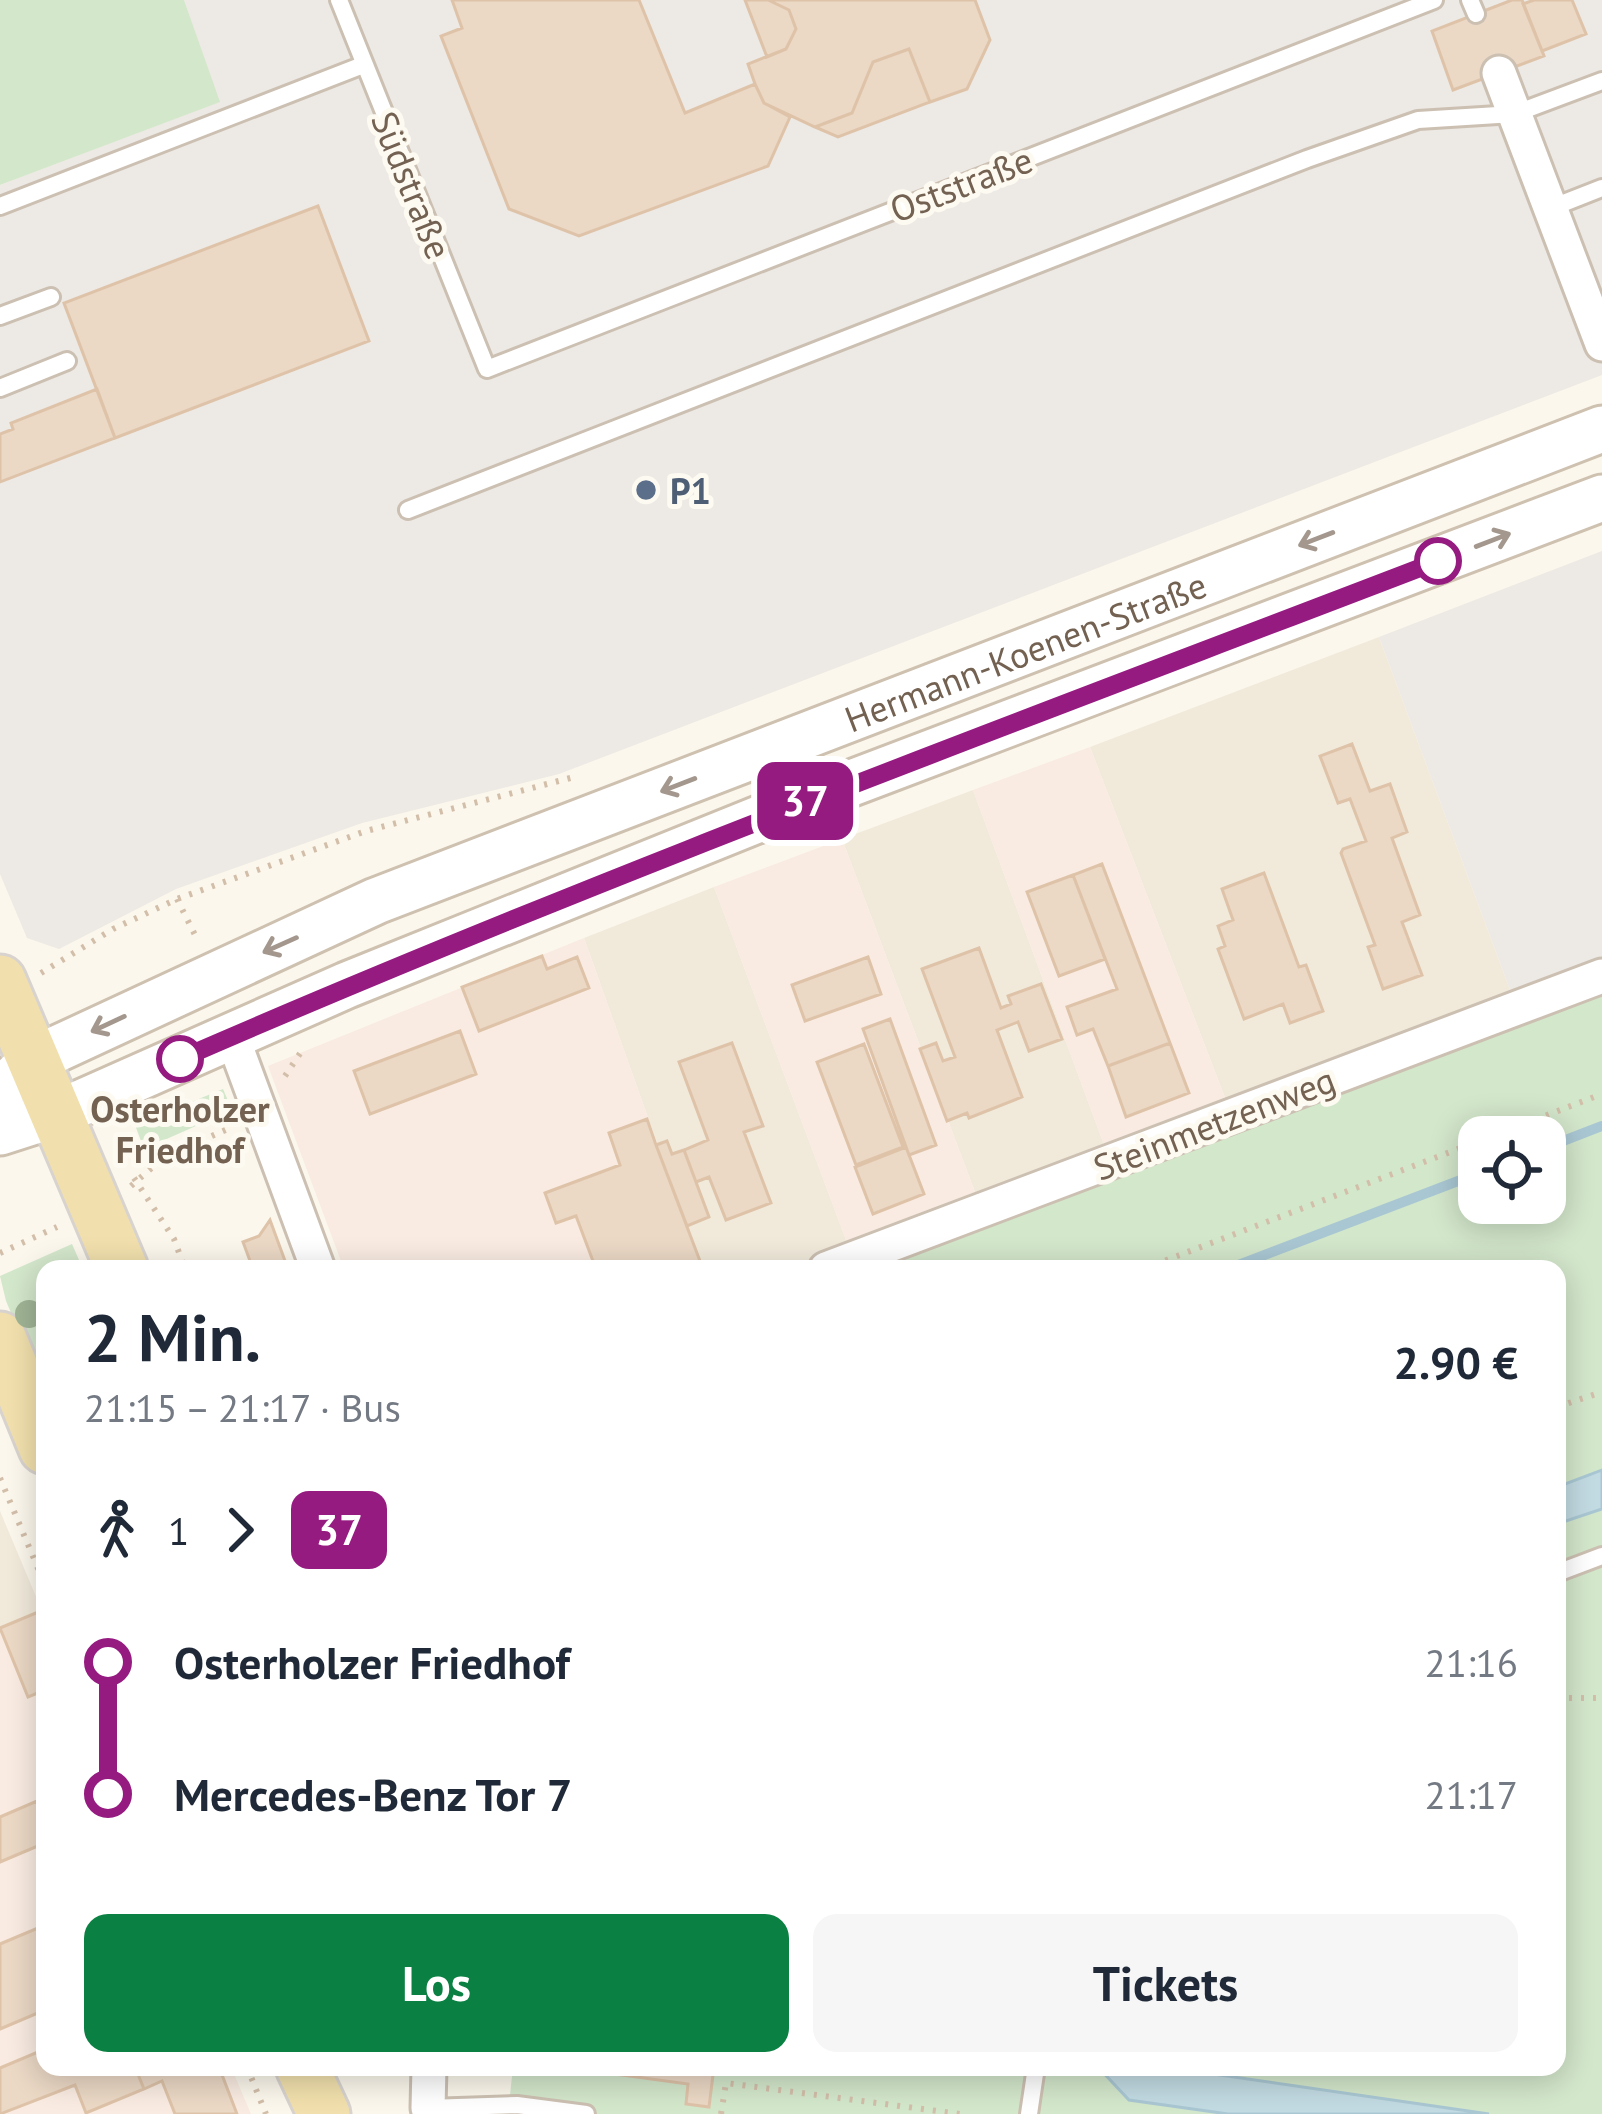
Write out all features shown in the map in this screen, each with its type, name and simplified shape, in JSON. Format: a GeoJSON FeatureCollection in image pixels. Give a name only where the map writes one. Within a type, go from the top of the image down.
{"type":"FeatureCollection","features":[{"type":"Feature","properties":{"kind":"main road","name":"Hermann-Koenen-Straße"},"geometry":{"type":"LineString","coordinates":[[17,1076],[376,901],[1602,429]]}},
{"type":"Feature","properties":{"kind":"main road","name":"Hermann-Koenen-Straße"},"geometry":{"type":"LineString","coordinates":[[0,1132],[56,1114],[346,985],[799,803],[1602,497]]}},
{"type":"Feature","properties":{"kind":"main road"},"geometry":{"type":"LineString","coordinates":[[3,988],[17,1076],[56,1114],[116,1195],[121,1260]]}},
{"type":"Feature","properties":{"kind":"main road"},"geometry":{"type":"LineString","coordinates":[[0,1338],[36,1426]]}},
{"type":"Feature","properties":{"kind":"main road"},"geometry":{"type":"LineString","coordinates":[[307,2076],[326,2114]]}},
{"type":"Feature","properties":{"kind":"main road"},"geometry":{"type":"LineString","coordinates":[[324,2076],[326,2114]]}},
{"type":"Feature","properties":{"kind":"street"},"geometry":{"type":"LineString","coordinates":[[1499,73],[1602,344]]}},
{"type":"Feature","properties":{"kind":"street","name":"Steinmetzenweg"},"geometry":{"type":"LineString","coordinates":[[850,1260],[1602,976]]}},
{"type":"Feature","properties":{"kind":"street"},"geometry":{"type":"LineString","coordinates":[[232,1036],[315,1260]]}},
{"type":"Feature","properties":{"kind":"street"},"geometry":{"type":"LineString","coordinates":[[428,2108],[429,2076]]}},
{"type":"Feature","properties":{"kind":"lane","name":"Südstraße"},"geometry":{"type":"LineString","coordinates":[[339,0],[487,369]]}},
{"type":"Feature","properties":{"kind":"lane","name":"Oststraße"},"geometry":{"type":"LineString","coordinates":[[487,369],[1434,0]]}},
{"type":"Feature","properties":{"kind":"lane"},"geometry":{"type":"LineString","coordinates":[[0,206],[363,65]]}},
{"type":"Feature","properties":{"kind":"lane"},"geometry":{"type":"LineString","coordinates":[[408,510],[1418,120],[1514,114],[1602,81]]}},
{"type":"Feature","properties":{"kind":"lane"},"geometry":{"type":"LineString","coordinates":[[1551,208],[1602,188]]}},
{"type":"Feature","properties":{"kind":"lane"},"geometry":{"type":"LineString","coordinates":[[0,316],[51,297]]}},
{"type":"Feature","properties":{"kind":"lane"},"geometry":{"type":"LineString","coordinates":[[0,388],[67,361]]}},
{"type":"Feature","properties":{"kind":"lane"},"geometry":{"type":"LineString","coordinates":[[1566,1570],[1602,1556]]}},
{"type":"Feature","properties":{"kind":"lane"},"geometry":{"type":"LineString","coordinates":[[1029,2114],[1035,2076]]}},
{"type":"Feature","properties":{"kind":"lane"},"geometry":{"type":"LineString","coordinates":[[428,2108],[517,2105],[586,2114]]}},
{"type":"Feature","properties":{"kind":"path"},"geometry":{"type":"LineString","coordinates":[[3,988],[177,898],[366,831],[584,774]]}},
{"type":"Feature","properties":{"kind":"path"},"geometry":{"type":"LineString","coordinates":[[177,898],[202,951]]}},
{"type":"Feature","properties":{"kind":"path"},"geometry":{"type":"LineString","coordinates":[[0,1252],[116,1195],[163,1158],[232,1127],[285,1076],[308,1041]]}},
{"type":"Feature","properties":{"kind":"path"},"geometry":{"type":"LineString","coordinates":[[1545,1116],[1602,1094]]}},
{"type":"Feature","properties":{"kind":"path"},"geometry":{"type":"LineString","coordinates":[[1167,1260],[1458,1149]]}},
{"type":"Feature","properties":{"kind":"path"},"geometry":{"type":"LineString","coordinates":[[116,1195],[174,1239],[182,1260]]}},
{"type":"Feature","properties":{"kind":"path"},"geometry":{"type":"LineString","coordinates":[[1566,1404],[1602,1392]]}},
{"type":"Feature","properties":{"kind":"path"},"geometry":{"type":"LineString","coordinates":[[0,1478],[36,1564]]}},
{"type":"Feature","properties":{"kind":"path"},"geometry":{"type":"LineString","coordinates":[[1566,1698],[1602,1698]]}},
{"type":"Feature","properties":{"kind":"path"},"geometry":{"type":"LineString","coordinates":[[251,2076],[266,2114]]}},
{"type":"Feature","properties":{"kind":"path"},"geometry":{"type":"LineString","coordinates":[[721,2114],[726,2083],[960,2114]]}},
{"type":"Feature","properties":{"kind":"shaded area"},"geometry":{"type":"Polygon","coordinates":[[[184,0],[1602,0],[1602,375],[559,774],[362,823],[176,889],[59,949],[27,938],[0,874],[0,185],[219,102],[184,0]]]}},
{"type":"Feature","properties":{"kind":"shaded area"},"geometry":{"type":"Polygon","coordinates":[[[1602,551],[1602,964],[1513,998],[1379,637],[1602,551]]]}},
{"type":"Feature","properties":{"kind":"shaded area"},"geometry":{"type":"Polygon","coordinates":[[[1379,637],[1513,998],[1229,1108],[1090,747],[1379,637]]]}},
{"type":"Feature","properties":{"kind":"shaded area"},"geometry":{"type":"Polygon","coordinates":[[[1090,747],[1229,1108],[1107,1153],[973,790],[1090,747]]]}},
{"type":"Feature","properties":{"kind":"shaded area"},"geometry":{"type":"Polygon","coordinates":[[[973,790],[1107,1153],[978,1200],[842,839],[973,790]]]}},
{"type":"Feature","properties":{"kind":"shaded area"},"geometry":{"type":"Polygon","coordinates":[[[842,839],[978,1200],[849,1248],[714,887],[842,839]]]}},
{"type":"Feature","properties":{"kind":"shaded area"},"geometry":{"type":"Polygon","coordinates":[[[714,887],[849,1248],[817,1260],[699,1260],[584,938],[714,887]]]}},
{"type":"Feature","properties":{"kind":"shaded area"},"geometry":{"type":"Polygon","coordinates":[[[584,938],[699,1260],[341,1260],[268,1066],[584,938]]]}},
{"type":"Feature","properties":{"kind":"shaded area"},"geometry":{"type":"Polygon","coordinates":[[[0,1511],[36,1596],[36,1616],[0,1630],[0,1511]]]}},
{"type":"Feature","properties":{"kind":"shaded area"},"geometry":{"type":"Polygon","coordinates":[[[36,1616],[36,2076],[235,2076],[251,2114],[0,2114],[0,1630],[36,1616]]]}},
{"type":"Feature","properties":{"kind":"green space"},"geometry":{"type":"Polygon","coordinates":[[[0,0],[184,0],[220,102],[0,185],[0,0]]]}},
{"type":"Feature","properties":{"kind":"green space"},"geometry":{"type":"Polygon","coordinates":[[[1602,964],[1602,2114],[508,2114],[512,2076],[1566,2076],[1566,1260],[817,1260],[1602,964]]]}},
{"type":"Feature","properties":{"kind":"green space"},"geometry":{"type":"Polygon","coordinates":[[[223,1089],[232,1110],[144,1149],[135,1125],[223,1089]]]}},
{"type":"Feature","properties":{"kind":"green space"},"geometry":{"type":"Polygon","coordinates":[[[72,1244],[79,1260],[36,1260],[72,1244]]]}},
{"type":"Feature","properties":{"kind":"green space"},"geometry":{"type":"Polygon","coordinates":[[[36,1260],[36,1372],[6,1301],[0,1276],[36,1260]]]}},
{"type":"Feature","properties":{"kind":"water"},"geometry":{"type":"Polygon","coordinates":[[[1602,1470],[1602,1509],[1566,1521],[1566,1484],[1602,1470]]]}},
{"type":"Feature","properties":{"kind":"water"},"geometry":{"type":"Polygon","coordinates":[[[1106,2076],[1227,2076],[1489,2114],[1228,2114],[1129,2100],[1106,2076]]]}},
{"type":"Feature","properties":{"kind":"building"},"geometry":{"type":"Polygon","coordinates":[[[452,0],[639,0],[685,113],[755,84],[764,103],[790,117],[768,166],[579,236],[509,209],[441,36],[462,28],[452,0]]]}},
{"type":"Feature","properties":{"kind":"building"},"geometry":{"type":"Polygon","coordinates":[[[745,0],[768,0],[789,10],[796,29],[786,49],[767,57],[745,0]]]}},
{"type":"Feature","properties":{"kind":"building"},"geometry":{"type":"Polygon","coordinates":[[[768,0],[975,0],[990,40],[967,89],[930,102],[909,49],[873,62],[852,113],[815,127],[764,103],[755,84],[748,64],[786,49],[796,29],[789,10],[768,0]]]}},
{"type":"Feature","properties":{"kind":"building"},"geometry":{"type":"Polygon","coordinates":[[[1522,0],[1544,56],[1453,90],[1432,31],[1522,0]]]}},
{"type":"Feature","properties":{"kind":"building"},"geometry":{"type":"Polygon","coordinates":[[[1572,0],[1586,34],[1542,51],[1523,4],[1572,0]]]}},
{"type":"Feature","properties":{"kind":"building"},"geometry":{"type":"Polygon","coordinates":[[[909,49],[930,102],[838,137],[815,127],[852,113],[873,62],[909,49]]]}},
{"type":"Feature","properties":{"kind":"building"},"geometry":{"type":"Polygon","coordinates":[[[318,206],[369,341],[115,438],[64,303],[318,206]]]}},
{"type":"Feature","properties":{"kind":"building"},"geometry":{"type":"Polygon","coordinates":[[[97,389],[115,438],[0,482],[0,434],[13,429],[11,423],[97,389]]]}},
{"type":"Feature","properties":{"kind":"building"},"geometry":{"type":"Polygon","coordinates":[[[1352,744],[1370,791],[1390,784],[1407,832],[1392,838],[1420,915],[1402,922],[1422,975],[1383,989],[1368,947],[1375,945],[1341,853],[1366,841],[1350,799],[1338,803],[1320,756],[1352,744]]]}},
{"type":"Feature","properties":{"kind":"building"},"geometry":{"type":"Polygon","coordinates":[[[1102,864],[1170,1043],[1108,1066],[1093,1029],[1077,1035],[1067,1007],[1117,989],[1073,875],[1102,864]]]}},
{"type":"Feature","properties":{"kind":"building"},"geometry":{"type":"Polygon","coordinates":[[[1264,873],[1299,967],[1306,965],[1323,1011],[1290,1023],[1283,1004],[1244,1019],[1218,949],[1225,946],[1218,926],[1233,920],[1222,889],[1264,873]]]}},
{"type":"Feature","properties":{"kind":"building"},"geometry":{"type":"Polygon","coordinates":[[[1073,875],[1105,959],[1059,976],[1027,892],[1073,875]]]}},
{"type":"Feature","properties":{"kind":"building"},"geometry":{"type":"Polygon","coordinates":[[[979,948],[1001,1008],[1011,1004],[1008,996],[1041,984],[1062,1039],[1029,1051],[1018,1022],[997,1030],[1022,1097],[969,1118],[967,1113],[947,1121],[920,1049],[936,1043],[943,1061],[955,1057],[922,969],[979,948]]]}},
{"type":"Feature","properties":{"kind":"building"},"geometry":{"type":"Polygon","coordinates":[[[542,956],[547,969],[577,957],[589,988],[479,1031],[462,987],[542,956]]]}},
{"type":"Feature","properties":{"kind":"building"},"geometry":{"type":"Polygon","coordinates":[[[868,957],[881,994],[805,1021],[792,985],[868,957]]]}},
{"type":"Feature","properties":{"kind":"building"},"geometry":{"type":"Polygon","coordinates":[[[890,1019],[936,1145],[909,1155],[863,1029],[890,1019]]]}},
{"type":"Feature","properties":{"kind":"building"},"geometry":{"type":"Polygon","coordinates":[[[460,1031],[476,1074],[370,1114],[354,1071],[460,1031]]]}},
{"type":"Feature","properties":{"kind":"building"},"geometry":{"type":"Polygon","coordinates":[[[732,1043],[763,1126],[744,1132],[771,1203],[726,1220],[709,1177],[696,1182],[684,1150],[708,1140],[679,1062],[732,1043]]]}},
{"type":"Feature","properties":{"kind":"building"},"geometry":{"type":"Polygon","coordinates":[[[1170,1043],[1189,1093],[1126,1117],[1108,1066],[1170,1043]]]}},
{"type":"Feature","properties":{"kind":"building"},"geometry":{"type":"Polygon","coordinates":[[[864,1044],[903,1147],[856,1165],[817,1062],[864,1044]]]}},
{"type":"Feature","properties":{"kind":"building"},"geometry":{"type":"Polygon","coordinates":[[[647,1119],[700,1260],[593,1260],[576,1216],[556,1223],[545,1193],[620,1165],[609,1133],[647,1119]]]}},
{"type":"Feature","properties":{"kind":"building"},"geometry":{"type":"Polygon","coordinates":[[[667,1141],[672,1154],[684,1150],[709,1217],[687,1226],[656,1145],[667,1141]]]}},
{"type":"Feature","properties":{"kind":"building"},"geometry":{"type":"Polygon","coordinates":[[[906,1147],[924,1194],[873,1214],[855,1167],[906,1147]]]}},
{"type":"Feature","properties":{"kind":"building"},"geometry":{"type":"Polygon","coordinates":[[[270,1220],[285,1260],[250,1260],[243,1242],[259,1236],[270,1220]]]}},
{"type":"Feature","properties":{"kind":"building"},"geometry":{"type":"Polygon","coordinates":[[[36,1613],[36,1694],[28,1697],[0,1628],[36,1613]]]}},
{"type":"Feature","properties":{"kind":"building"},"geometry":{"type":"Polygon","coordinates":[[[36,1801],[36,1847],[0,1862],[0,1817],[36,1801]]]}},
{"type":"Feature","properties":{"kind":"building"},"geometry":{"type":"Polygon","coordinates":[[[36,1929],[36,2014],[0,2029],[0,1944],[36,1929]]]}},
{"type":"Feature","properties":{"kind":"building"},"geometry":{"type":"Polygon","coordinates":[[[36,2053],[36,2076],[139,2076],[144,2089],[86,2113],[75,2085],[0,2114],[0,2068],[36,2053]]]}},
{"type":"Feature","properties":{"kind":"building"},"geometry":{"type":"Polygon","coordinates":[[[139,2076],[222,2076],[237,2114],[175,2114],[162,2081],[144,2089],[139,2076]]]}},
{"type":"Feature","properties":{"kind":"building"},"geometry":{"type":"Polygon","coordinates":[[[629,2076],[713,2076],[709,2107],[686,2104],[688,2084],[629,2076]]]}},
{"type":"Feature","properties":{"kind":"waterway"},"geometry":{"type":"LineString","coordinates":[[1566,1140],[1602,1126]]}},
{"type":"Feature","properties":{"kind":"waterway"},"geometry":{"type":"LineString","coordinates":[[1252,1260],[1458,1181]]}},
{"type":"Feature","properties":{"kind":"bus line","name":"37"},"geometry":{"type":"LineString","coordinates":[[180,1059],[346,985],[799,803],[1438,561]]}},
{"type":"Feature","properties":{"kind":"place","name":"P1"},"geometry":{"type":"Point","coordinates":[646,490]}},
{"type":"Feature","properties":{"kind":"place","name":"Osterholzer Friedhof"},"geometry":{"type":"Point","coordinates":[180,1059]}}]}
